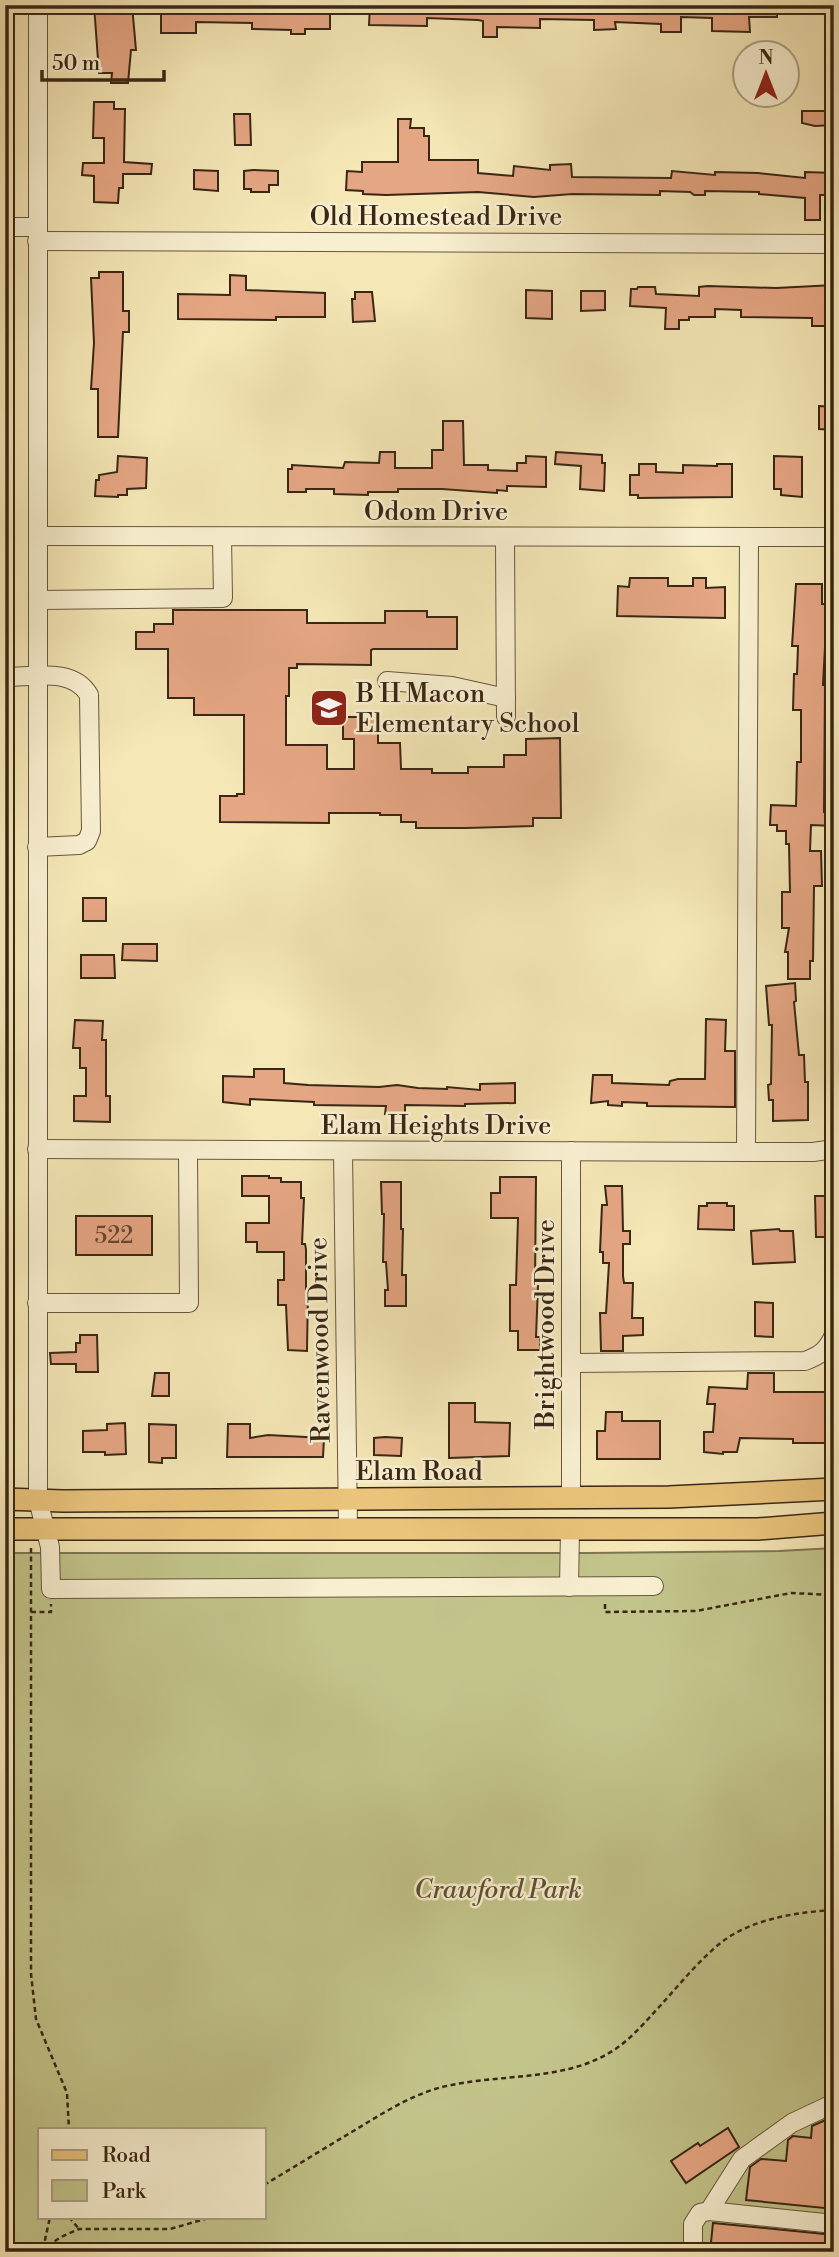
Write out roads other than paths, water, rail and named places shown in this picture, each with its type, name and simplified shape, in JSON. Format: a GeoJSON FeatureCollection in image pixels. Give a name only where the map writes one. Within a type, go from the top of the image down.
{"type":"FeatureCollection","features":[{"type":"Feature","properties":{"kind":"main road","name":"Elam Road"},"geometry":{"type":"LineString","coordinates":[[5,1499],[669,1497],[834,1489]]}},
{"type":"Feature","properties":{"kind":"main road"},"geometry":{"type":"LineString","coordinates":[[570,1498],[570,1529]]}},
{"type":"Feature","properties":{"kind":"main road"},"geometry":{"type":"LineString","coordinates":[[5,1529],[758,1529],[834,1523]]}},
{"type":"Feature","properties":{"kind":"street"},"geometry":{"type":"LineString","coordinates":[[38,5],[38,1500],[50,1547],[51,1589],[654,1586]]}},
{"type":"Feature","properties":{"kind":"street","name":"Old Homestead Drive"},"geometry":{"type":"LineString","coordinates":[[5,227],[37,234],[834,243]]}},
{"type":"Feature","properties":{"kind":"street","name":"Odom Drive"},"geometry":{"type":"LineString","coordinates":[[38,536],[834,537]]}},
{"type":"Feature","properties":{"kind":"street"},"geometry":{"type":"LineString","coordinates":[[38,600],[223,598],[222,537]]}},
{"type":"Feature","properties":{"kind":"street"},"geometry":{"type":"LineString","coordinates":[[505,538],[506,717]]}},
{"type":"Feature","properties":{"kind":"street"},"geometry":{"type":"LineString","coordinates":[[746,1152],[749,538]]}},
{"type":"Feature","properties":{"kind":"street"},"geometry":{"type":"LineString","coordinates":[[5,677],[72,678],[79,682],[89,695],[90,831],[87,841],[79,845],[37,848]]}},
{"type":"Feature","properties":{"kind":"street"},"geometry":{"type":"LineString","coordinates":[[387,681],[452,686],[506,698]]}},
{"type":"Feature","properties":{"kind":"street","name":"Elam Heights Drive"},"geometry":{"type":"LineString","coordinates":[[37,1149],[813,1152],[834,1149]]}},
{"type":"Feature","properties":{"kind":"street"},"geometry":{"type":"LineString","coordinates":[[37,1303],[189,1303],[188,1150]]}},
{"type":"Feature","properties":{"kind":"street","name":"Ravenwood Drive"},"geometry":{"type":"LineString","coordinates":[[343,1151],[348,1528]]}},
{"type":"Feature","properties":{"kind":"street","name":"Brightwood Drive"},"geometry":{"type":"LineString","coordinates":[[570,1498],[571,1151]]}},
{"type":"Feature","properties":{"kind":"street"},"geometry":{"type":"LineString","coordinates":[[571,1363],[806,1361],[820,1356],[828,1348],[834,1335]]}},
{"type":"Feature","properties":{"kind":"street"},"geometry":{"type":"LineString","coordinates":[[569,1587],[570,1529]]}},
{"type":"Feature","properties":{"kind":"street"},"geometry":{"type":"LineString","coordinates":[[709,2211],[742,2159],[792,2123],[828,2106],[834,2107]]}},
{"type":"Feature","properties":{"kind":"street"},"geometry":{"type":"LineString","coordinates":[[692,2252],[693,2224],[699,2213],[709,2211],[834,2224]]}},
{"type":"Feature","properties":{"kind":"place","name":"B H Macon Elementary School"},"geometry":{"type":"Point","coordinates":[329,708]}},
{"type":"Feature","properties":{"kind":"park label","name":"Crawford Park"},"geometry":{"type":"Point","coordinates":[498,1889]}}]}
